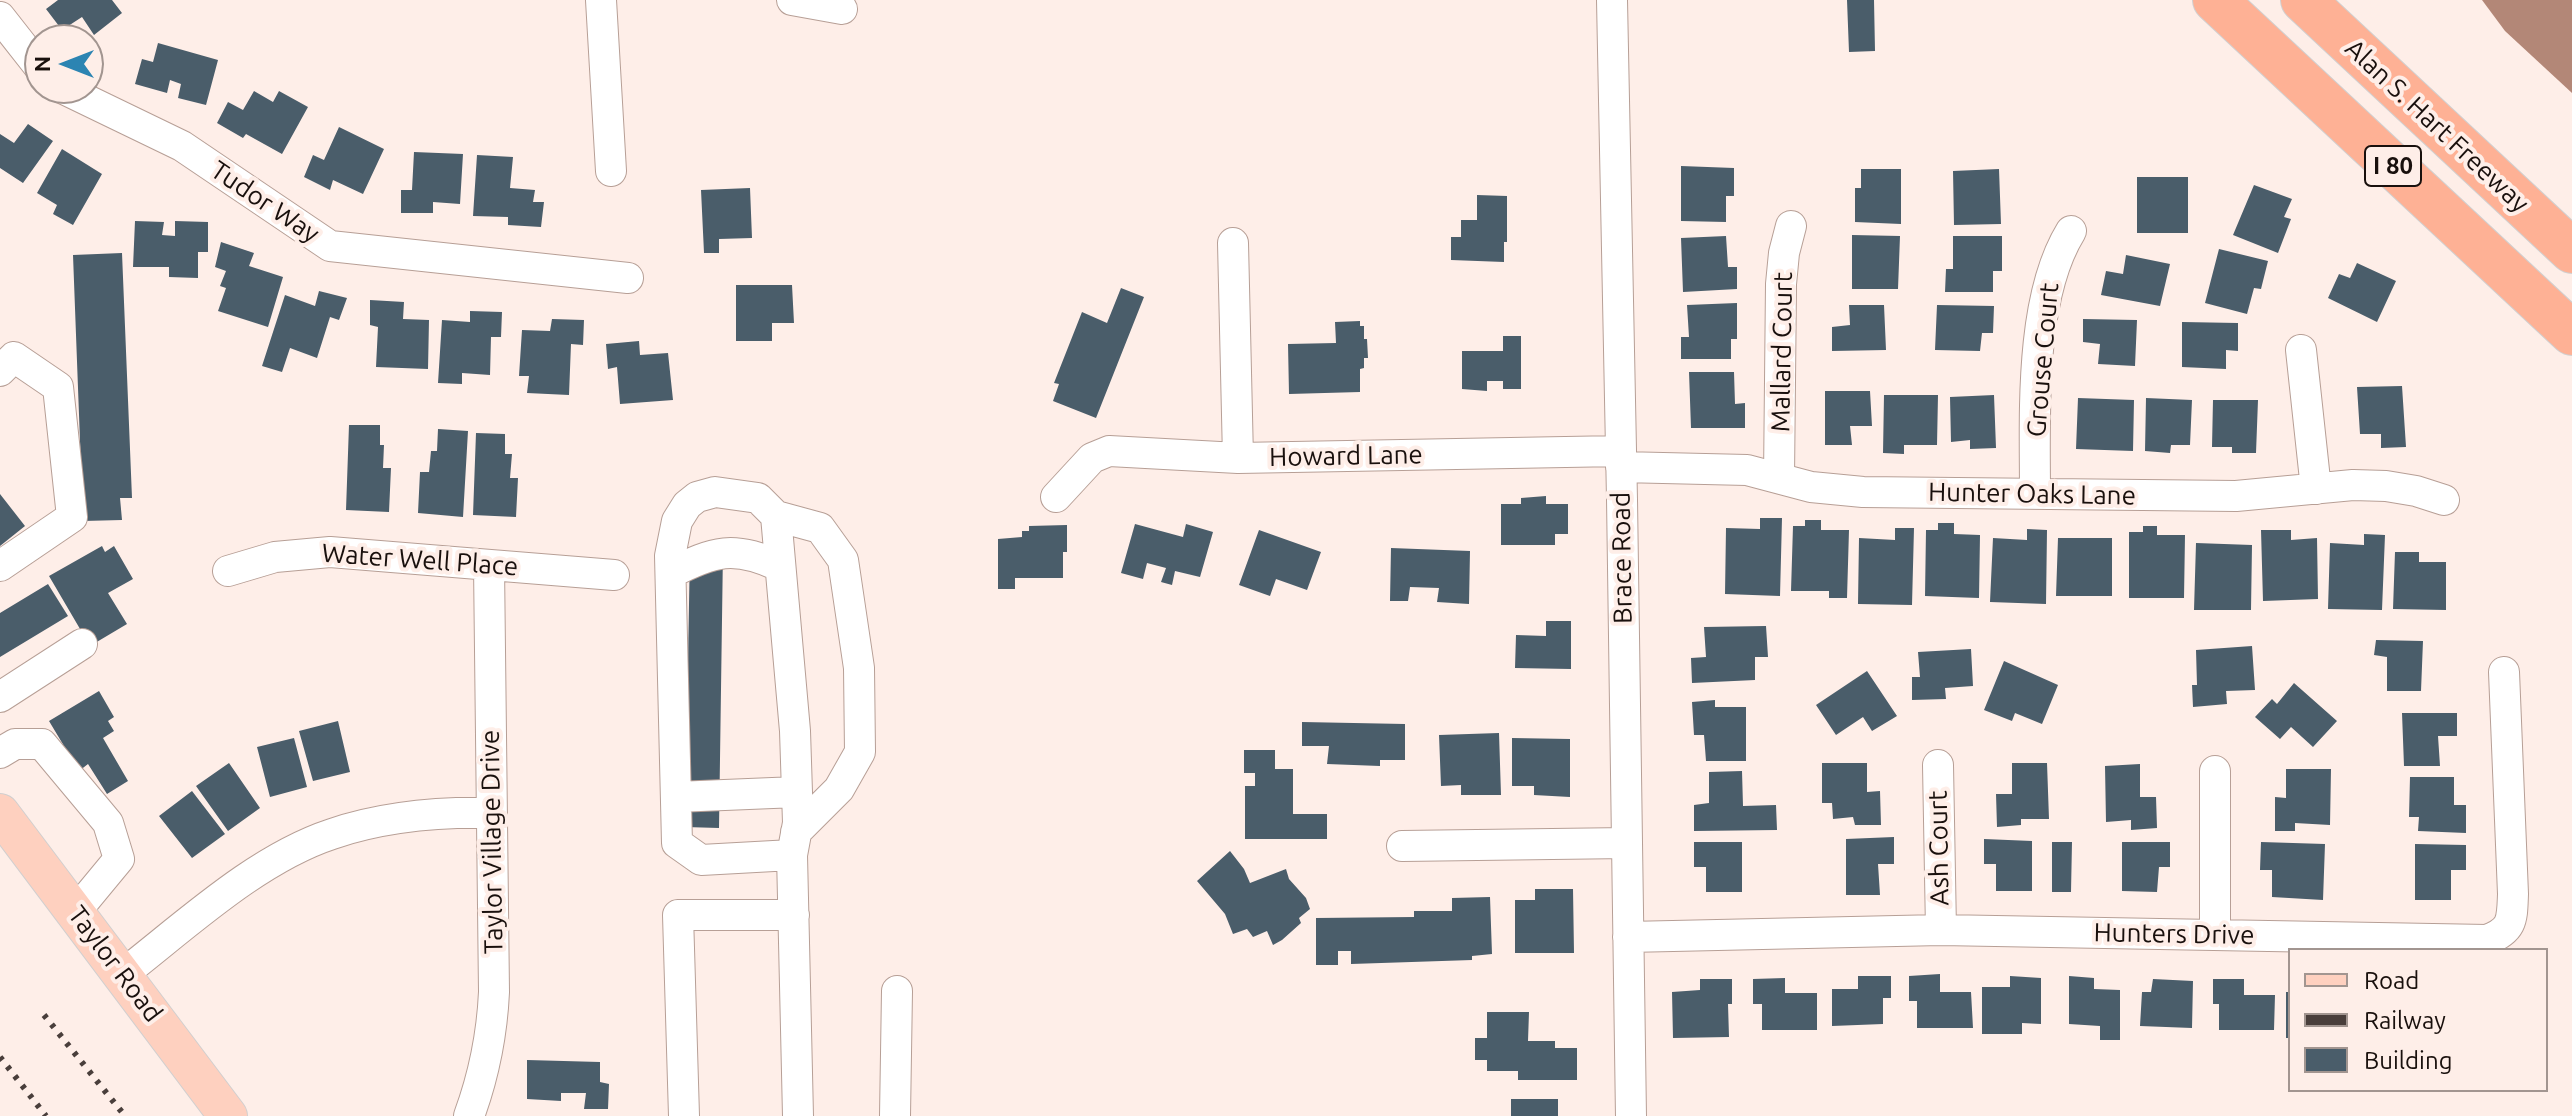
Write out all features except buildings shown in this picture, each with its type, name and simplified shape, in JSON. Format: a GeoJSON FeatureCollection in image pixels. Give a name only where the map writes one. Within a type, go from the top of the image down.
{"type":"FeatureCollection","features":[{"type":"Feature","properties":{"kind":"highway","name":"I 80"},"geometry":{"type":"LineString","coordinates":[[2215,0],[2572,333]]}},
{"type":"Feature","properties":{"kind":"highway","name":"Alan S. Hart Freeway"},"geometry":{"type":"LineString","coordinates":[[2303,0],[2572,251]]}},
{"type":"Feature","properties":{"kind":"main road","name":"Taylor Road"},"geometry":{"type":"LineString","coordinates":[[0,813],[228,1116]]}},
{"type":"Feature","properties":{"kind":"street"},"geometry":{"type":"LineString","coordinates":[[601,0],[611,171]]}},
{"type":"Feature","properties":{"kind":"street"},"geometry":{"type":"LineString","coordinates":[[792,0],[842,9]]}},
{"type":"Feature","properties":{"kind":"street","name":"Brace Road"},"geometry":{"type":"LineString","coordinates":[[1612,0],[1631,1116]]}},
{"type":"Feature","properties":{"kind":"street"},"geometry":{"type":"LineString","coordinates":[[0,17],[24,48]]}},
{"type":"Feature","properties":{"kind":"street","name":"Tudor Way"},"geometry":{"type":"LineString","coordinates":[[95,104],[182,146],[330,246],[628,278]]}},
{"type":"Feature","properties":{"kind":"street","name":"Mallard Court"},"geometry":{"type":"LineString","coordinates":[[1779,478],[1781,284],[1791,226]]}},
{"type":"Feature","properties":{"kind":"street","name":"Grouse Court"},"geometry":{"type":"LineString","coordinates":[[2035,494],[2042,312],[2050,276],[2059,251],[2071,231]]}},
{"type":"Feature","properties":{"kind":"street","name":"Howard Lane"},"geometry":{"type":"LineString","coordinates":[[1233,243],[1238,458],[1621,459]]}},
{"type":"Feature","properties":{"kind":"street"},"geometry":{"type":"LineString","coordinates":[[2301,350],[2316,489]]}},
{"type":"Feature","properties":{"kind":"street"},"geometry":{"type":"LineString","coordinates":[[0,371],[14,357],[58,387],[72,517],[0,566]]}},
{"type":"Feature","properties":{"kind":"street"},"geometry":{"type":"LineString","coordinates":[[1056,497],[1092,458],[1109,451],[1238,458]]}},
{"type":"Feature","properties":{"kind":"street","name":"Hunter Oaks Lane"},"geometry":{"type":"LineString","coordinates":[[1621,459],[1747,470],[1835,490],[2236,496],[2353,485],[2386,486],[2444,500]]}},
{"type":"Feature","properties":{"kind":"street"},"geometry":{"type":"LineString","coordinates":[[715,492],[758,498],[776,516],[820,528],[843,560],[859,668],[860,752],[839,789],[794,843],[701,860],[677,843],[670,556],[677,521],[687,505],[697,497],[715,492]]}},
{"type":"Feature","properties":{"kind":"street"},"geometry":{"type":"LineString","coordinates":[[776,516],[795,731],[794,915],[798,1116]]}},
{"type":"Feature","properties":{"kind":"street","name":"Water Well Place"},"geometry":{"type":"LineString","coordinates":[[228,571],[258,560],[311,552],[614,575]]}},
{"type":"Feature","properties":{"kind":"street"},"geometry":{"type":"LineString","coordinates":[[671,573],[696,560],[724,552],[756,555],[779,566]]}},
{"type":"Feature","properties":{"kind":"street","name":"Taylor Village Drive"},"geometry":{"type":"LineString","coordinates":[[469,1116],[486,1061],[494,992],[489,565]]}},
{"type":"Feature","properties":{"kind":"street"},"geometry":{"type":"LineString","coordinates":[[0,697],[82,644]]}},
{"type":"Feature","properties":{"kind":"street","name":"Hunters Drive"},"geometry":{"type":"LineString","coordinates":[[1628,937],[1941,930],[2487,940],[2503,934],[2512,920],[2504,672]]}},
{"type":"Feature","properties":{"kind":"street"},"geometry":{"type":"LineString","coordinates":[[0,753],[15,744],[42,744],[108,823],[119,859],[76,911]]}},
{"type":"Feature","properties":{"kind":"street","name":"Ash Court"},"geometry":{"type":"LineString","coordinates":[[1938,765],[1941,930]]}},
{"type":"Feature","properties":{"kind":"street"},"geometry":{"type":"LineString","coordinates":[[2215,771],[2215,934]]}},
{"type":"Feature","properties":{"kind":"street"},"geometry":{"type":"LineString","coordinates":[[676,797],[797,792]]}},
{"type":"Feature","properties":{"kind":"street"},"geometry":{"type":"LineString","coordinates":[[123,974],[230,892],[302,847],[330,834],[393,820],[457,812],[490,813]]}},
{"type":"Feature","properties":{"kind":"street"},"geometry":{"type":"LineString","coordinates":[[1402,846],[1627,843]]}},
{"type":"Feature","properties":{"kind":"street"},"geometry":{"type":"LineString","coordinates":[[684,1116],[678,915],[794,915]]}},
{"type":"Feature","properties":{"kind":"street"},"geometry":{"type":"LineString","coordinates":[[895,1116],[897,991]]}},
{"type":"Feature","properties":{"kind":"shaded area"},"geometry":{"type":"Polygon","coordinates":[[[2482,0],[2572,0],[2572,93],[2505,31],[2482,0]]]}},
{"type":"Feature","properties":{"kind":"railway"},"geometry":{"type":"LineString","coordinates":[[44,1015],[125,1116]]}},
{"type":"Feature","properties":{"kind":"railway"},"geometry":{"type":"LineString","coordinates":[[0,1057],[46,1116]]}}]}
